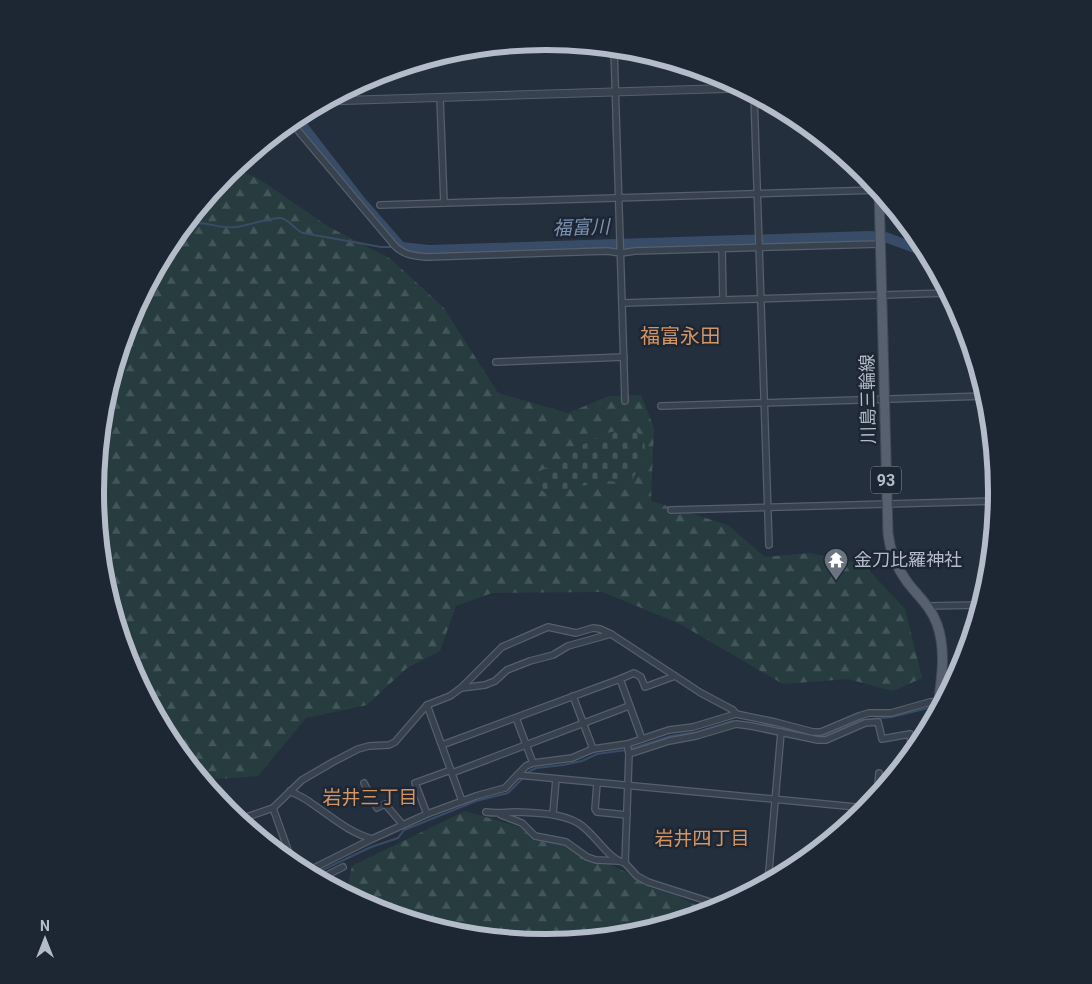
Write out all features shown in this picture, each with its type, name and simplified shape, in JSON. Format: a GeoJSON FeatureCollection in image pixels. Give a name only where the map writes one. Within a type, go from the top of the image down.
{"type":"FeatureCollection","features":[{"type":"Feature","properties":{"kind":"main road","name":"川島三輪線"},"geometry":{"type":"LineString","coordinates":[[879,202],[887,504],[890,548],[894,562],[908,583],[928,606],[936,622],[942,650],[940,691]]}},
{"type":"Feature","properties":{"kind":"street"},"geometry":{"type":"LineString","coordinates":[[614,55],[625,402]]}},
{"type":"Feature","properties":{"kind":"street"},"geometry":{"type":"LineString","coordinates":[[344,100],[725,89]]}},
{"type":"Feature","properties":{"kind":"street"},"geometry":{"type":"LineString","coordinates":[[440,98],[444,203]]}},
{"type":"Feature","properties":{"kind":"street"},"geometry":{"type":"LineString","coordinates":[[754,103],[769,545]]}},
{"type":"Feature","properties":{"kind":"street"},"geometry":{"type":"LineString","coordinates":[[295,128],[396,247],[411,255],[427,258],[621,252],[880,239]]}},
{"type":"Feature","properties":{"kind":"street"},"geometry":{"type":"LineString","coordinates":[[380,205],[869,190]]}},
{"type":"Feature","properties":{"kind":"street"},"geometry":{"type":"LineString","coordinates":[[722,248],[723,300]]}},
{"type":"Feature","properties":{"kind":"street"},"geometry":{"type":"LineString","coordinates":[[622,303],[940,293]]}},
{"type":"Feature","properties":{"kind":"street"},"geometry":{"type":"LineString","coordinates":[[496,362],[624,357]]}},
{"type":"Feature","properties":{"kind":"street"},"geometry":{"type":"LineString","coordinates":[[661,406],[978,396]]}},
{"type":"Feature","properties":{"kind":"street"},"geometry":{"type":"LineString","coordinates":[[671,510],[988,500]]}},
{"type":"Feature","properties":{"kind":"street"},"geometry":{"type":"LineString","coordinates":[[928,606],[973,605]]}},
{"type":"Feature","properties":{"kind":"street"},"geometry":{"type":"LineString","coordinates":[[247,817],[273,808],[290,791],[316,771],[358,749],[369,746],[389,745],[395,742],[427,705],[450,696],[461,688],[502,646],[548,627],[576,633],[600,628],[701,693],[733,710],[736,714]]}},
{"type":"Feature","properties":{"kind":"street"},"geometry":{"type":"LineString","coordinates":[[461,688],[485,685],[495,681],[507,670],[553,655],[568,646],[611,634]]}},
{"type":"Feature","properties":{"kind":"street"},"geometry":{"type":"LineString","coordinates":[[442,745],[634,673],[641,677],[645,687],[675,676]]}},
{"type":"Feature","properties":{"kind":"street"},"geometry":{"type":"LineString","coordinates":[[620,678],[642,739]]}},
{"type":"Feature","properties":{"kind":"street"},"geometry":{"type":"LineString","coordinates":[[573,696],[593,749]]}},
{"type":"Feature","properties":{"kind":"street"},"geometry":{"type":"LineString","coordinates":[[628,749],[642,739],[669,730],[693,727],[736,714],[813,732],[821,732],[869,713],[891,713],[930,702],[934,704]]}},
{"type":"Feature","properties":{"kind":"street"},"geometry":{"type":"LineString","coordinates":[[427,705],[462,801]]}},
{"type":"Feature","properties":{"kind":"street"},"geometry":{"type":"LineString","coordinates":[[427,814],[415,784],[630,706]]}},
{"type":"Feature","properties":{"kind":"street"},"geometry":{"type":"LineString","coordinates":[[516,718],[533,763]]}},
{"type":"Feature","properties":{"kind":"street"},"geometry":{"type":"LineString","coordinates":[[314,868],[427,814],[506,788],[523,776],[526,766],[533,763],[572,758],[593,749],[628,749],[696,736],[730,725],[751,726],[810,740],[826,740],[855,727],[878,722],[882,739],[910,734],[911,742]]}},
{"type":"Feature","properties":{"kind":"street"},"geometry":{"type":"LineString","coordinates":[[769,874],[781,732]]}},
{"type":"Feature","properties":{"kind":"street"},"geometry":{"type":"LineString","coordinates":[[625,863],[628,749]]}},
{"type":"Feature","properties":{"kind":"street"},"geometry":{"type":"LineString","coordinates":[[878,783],[879,773]]}},
{"type":"Feature","properties":{"kind":"street"},"geometry":{"type":"LineString","coordinates":[[523,776],[857,807]]}},
{"type":"Feature","properties":{"kind":"street"},"geometry":{"type":"LineString","coordinates":[[553,814],[556,779]]}},
{"type":"Feature","properties":{"kind":"street"},"geometry":{"type":"LineString","coordinates":[[364,782],[377,808],[385,804],[403,825]]}},
{"type":"Feature","properties":{"kind":"street"},"geometry":{"type":"LineString","coordinates":[[597,783],[595,809],[597,812],[627,815]]}},
{"type":"Feature","properties":{"kind":"street"},"geometry":{"type":"LineString","coordinates":[[290,791],[310,802],[345,828],[372,839]]}},
{"type":"Feature","properties":{"kind":"street"},"geometry":{"type":"LineString","coordinates":[[273,808],[289,852]]}},
{"type":"Feature","properties":{"kind":"street"},"geometry":{"type":"LineString","coordinates":[[486,812],[522,823],[535,836],[566,842],[587,857],[596,860],[625,863],[637,876],[648,882],[710,902]]}},
{"type":"Feature","properties":{"kind":"street"},"geometry":{"type":"LineString","coordinates":[[499,815],[515,812],[553,814],[578,823],[591,833],[618,861]]}},
{"type":"Feature","properties":{"kind":"street"},"geometry":{"type":"LineString","coordinates":[[326,876],[343,867]]}},
{"type":"Feature","properties":{"kind":"green space"},"geometry":{"type":"Polygon","coordinates":[[[242,171],[259,179],[329,227],[391,259],[444,308],[498,393],[568,413],[609,396],[641,395],[654,428],[651,501],[728,525],[765,557],[810,553],[863,564],[905,609],[922,678],[893,691],[848,679],[783,684],[680,624],[603,592],[492,593],[456,606],[440,651],[407,668],[367,705],[306,718],[258,776],[211,779],[178,738],[163,713],[138,661],[127,634],[119,606],[108,550],[104,492],[105,463],[112,406],[127,350],[138,323],[163,271],[178,246],[195,223],[242,171]]]}},
{"type":"Feature","properties":{"kind":"green space"},"geometry":{"type":"Polygon","coordinates":[[[630,428],[639,434],[644,441],[646,461],[639,468],[631,483],[607,481],[545,493],[535,483],[540,471],[558,462],[574,449],[607,433],[630,428]]]}},
{"type":"Feature","properties":{"kind":"green space"},"geometry":{"type":"Polygon","coordinates":[[[465,811],[547,835],[699,906],[632,926],[604,930],[546,934],[488,930],[460,926],[404,911],[351,888],[348,886],[352,866],[465,811]]]}},
{"type":"Feature","properties":{"kind":"waterway"},"geometry":{"type":"LineString","coordinates":[[611,55],[612,68]]}},
{"type":"Feature","properties":{"kind":"waterway"},"geometry":{"type":"LineString","coordinates":[[613,99],[614,147]]}},
{"type":"Feature","properties":{"kind":"waterway","name":"福富川"},"geometry":{"type":"LineString","coordinates":[[301,123],[360,200],[401,247],[429,250],[869,236],[885,237],[915,248]]}},
{"type":"Feature","properties":{"kind":"waterway"},"geometry":{"type":"LineString","coordinates":[[194,224],[231,227],[281,218],[303,233],[381,247],[393,247]]}},
{"type":"Feature","properties":{"kind":"waterway"},"geometry":{"type":"LineString","coordinates":[[319,872],[371,847],[398,838],[404,830],[476,801],[508,793],[530,771],[536,768],[582,761],[597,754],[626,750],[671,736],[697,732],[732,721],[767,725],[814,736],[823,736],[862,720],[892,717],[932,707]]}},
{"type":"Feature","properties":{"kind":"place","name":"金刀比羅神社"},"geometry":{"type":"Point","coordinates":[836,581]}},
{"type":"Feature","properties":{"kind":"district","name":"福富永田"},"geometry":{"type":"Point","coordinates":[680,336]}},
{"type":"Feature","properties":{"kind":"district","name":"岩井三丁目"},"geometry":{"type":"Point","coordinates":[370,797]}},
{"type":"Feature","properties":{"kind":"district","name":"岩井四丁目"},"geometry":{"type":"Point","coordinates":[702,838]}}]}
